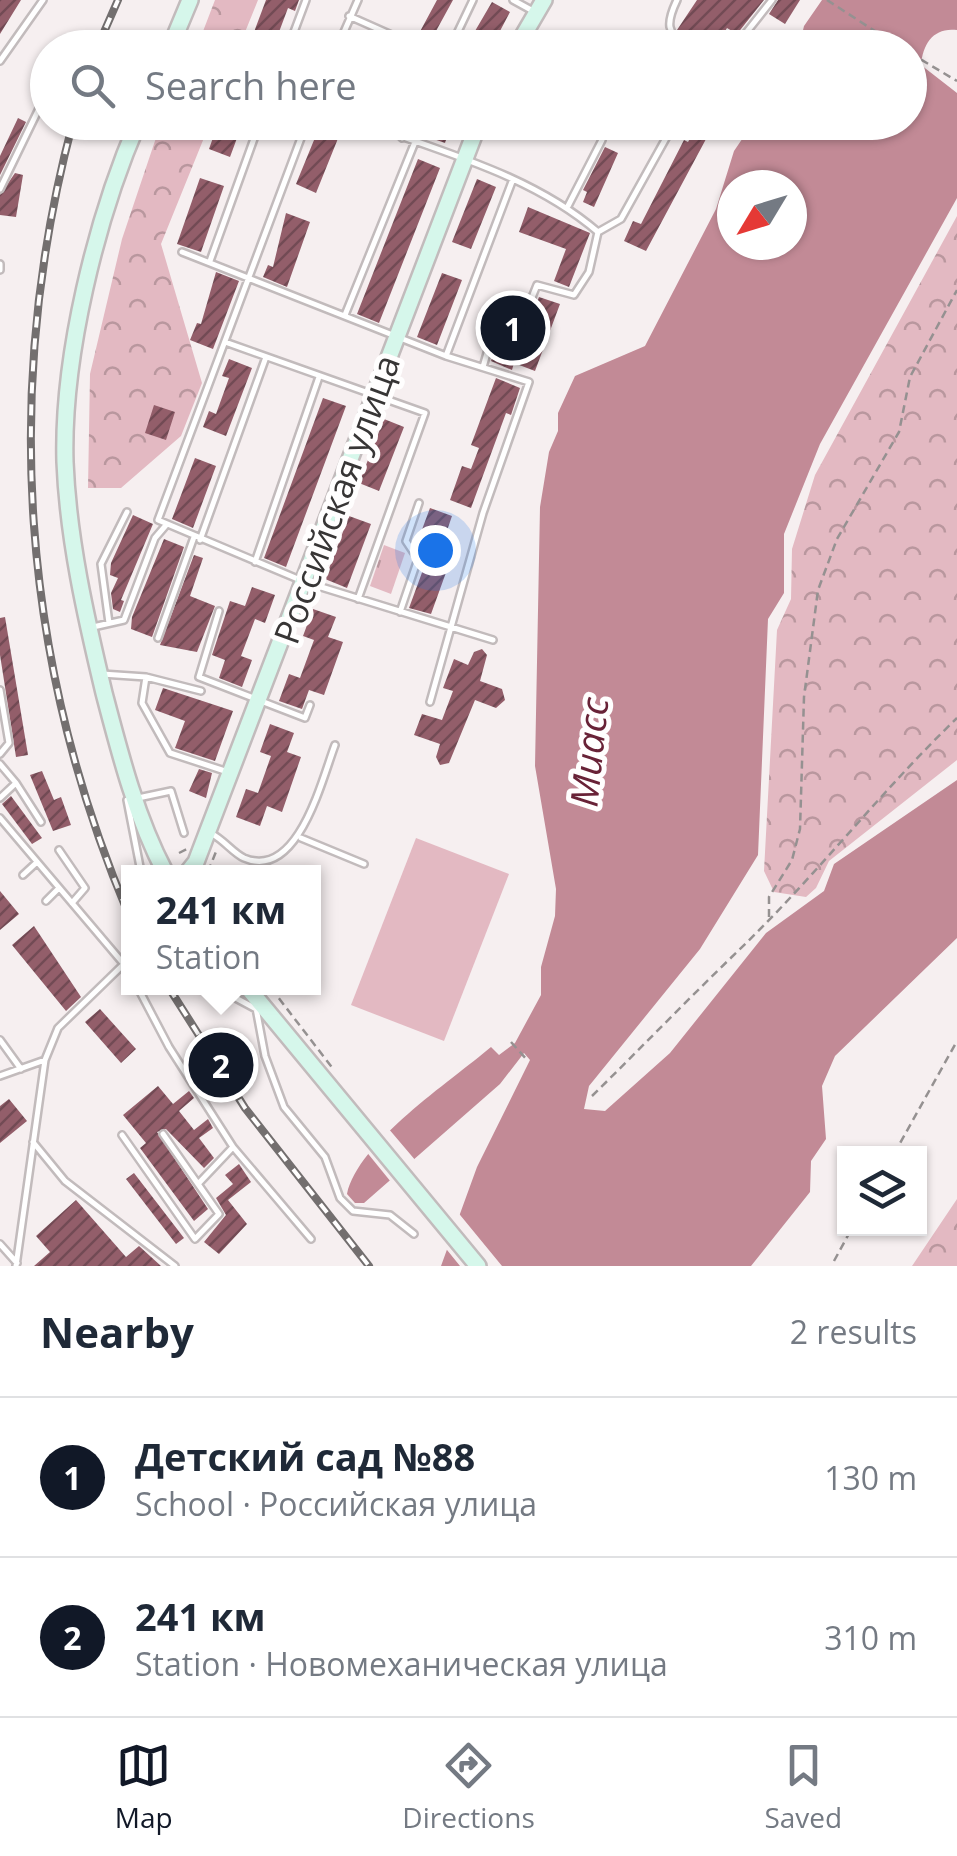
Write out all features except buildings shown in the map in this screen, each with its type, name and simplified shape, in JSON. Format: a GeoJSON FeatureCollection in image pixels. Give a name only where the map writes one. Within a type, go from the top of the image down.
{"type":"FeatureCollection","features":[{"type":"Feature","properties":{"kind":"main road"},"geometry":{"type":"LineString","coordinates":[[178,30],[190,0]]}},
{"type":"Feature","properties":{"kind":"main road"},"geometry":{"type":"LineString","coordinates":[[526,30],[540,6]]}},
{"type":"Feature","properties":{"kind":"main road"},"geometry":{"type":"LineString","coordinates":[[132,140],[96,255],[68,398],[67,494],[100,674],[134,799],[162,865]]}},
{"type":"Feature","properties":{"kind":"main road","name":"Российская улица"},"geometry":{"type":"LineString","coordinates":[[192,865],[260,701],[471,140]]}},
{"type":"Feature","properties":{"kind":"main road"},"geometry":{"type":"LineString","coordinates":[[254,995],[478,1266]]}},
{"type":"Feature","properties":{"kind":"lane"},"geometry":{"type":"LineString","coordinates":[[0,61],[43,0]]}},
{"type":"Feature","properties":{"kind":"lane"},"geometry":{"type":"LineString","coordinates":[[295,30],[306,0]]}},
{"type":"Feature","properties":{"kind":"lane"},"geometry":{"type":"LineString","coordinates":[[344,30],[358,0]]}},
{"type":"Feature","properties":{"kind":"lane"},"geometry":{"type":"LineString","coordinates":[[458,30],[473,0]]}},
{"type":"Feature","properties":{"kind":"lane"},"geometry":{"type":"LineString","coordinates":[[513,0],[540,6]]}},
{"type":"Feature","properties":{"kind":"lane"},"geometry":{"type":"LineString","coordinates":[[669,30],[677,0]]}},
{"type":"Feature","properties":{"kind":"lane"},"geometry":{"type":"LineString","coordinates":[[748,30],[772,0]]}},
{"type":"Feature","properties":{"kind":"lane"},"geometry":{"type":"LineString","coordinates":[[350,16],[381,30]]}},
{"type":"Feature","properties":{"kind":"lane"},"geometry":{"type":"LineString","coordinates":[[0,189],[30,127]]}},
{"type":"Feature","properties":{"kind":"lane"},"geometry":{"type":"LineString","coordinates":[[210,261],[254,140]]}},
{"type":"Feature","properties":{"kind":"lane"},"geometry":{"type":"LineString","coordinates":[[300,140],[158,520],[305,582],[493,640]]}},
{"type":"Feature","properties":{"kind":"lane"},"geometry":{"type":"LineString","coordinates":[[408,140],[513,179],[568,206],[598,232]]}},
{"type":"Feature","properties":{"kind":"lane"},"geometry":{"type":"LineString","coordinates":[[568,206],[602,140]]}},
{"type":"Feature","properties":{"kind":"lane"},"geometry":{"type":"LineString","coordinates":[[484,368],[492,336],[514,342],[536,285],[574,296],[589,272],[598,232],[621,219],[665,140]]}},
{"type":"Feature","properties":{"kind":"lane"},"geometry":{"type":"LineString","coordinates":[[345,316],[415,142]]}},
{"type":"Feature","properties":{"kind":"lane"},"geometry":{"type":"LineString","coordinates":[[446,356],[513,179]]}},
{"type":"Feature","properties":{"kind":"lane"},"geometry":{"type":"LineString","coordinates":[[182,252],[446,356],[528,382],[483,513],[430,702]]}},
{"type":"Feature","properties":{"kind":"lane"},"geometry":{"type":"LineString","coordinates":[[225,342],[425,413],[358,599]]}},
{"type":"Feature","properties":{"kind":"lane"},"geometry":{"type":"LineString","coordinates":[[158,638],[266,357]]}},
{"type":"Feature","properties":{"kind":"lane"},"geometry":{"type":"LineString","coordinates":[[255,562],[319,377]]}},
{"type":"Feature","properties":{"kind":"lane"},"geometry":{"type":"LineString","coordinates":[[400,612],[418,559],[406,541],[418,503]]}},
{"type":"Feature","properties":{"kind":"lane"},"geometry":{"type":"LineString","coordinates":[[109,624],[101,564],[127,512]]}},
{"type":"Feature","properties":{"kind":"lane"},"geometry":{"type":"LineString","coordinates":[[90,628],[124,620],[155,538],[166,524]]}},
{"type":"Feature","properties":{"kind":"lane"},"geometry":{"type":"LineString","coordinates":[[219,612],[198,677],[305,718],[310,706]]}},
{"type":"Feature","properties":{"kind":"lane"},"geometry":{"type":"LineString","coordinates":[[100,674],[146,677],[202,691]]}},
{"type":"Feature","properties":{"kind":"lane"},"geometry":{"type":"LineString","coordinates":[[146,677],[142,703],[170,753],[231,772]]}},
{"type":"Feature","properties":{"kind":"lane"},"geometry":{"type":"LineString","coordinates":[[0,690],[9,742],[0,754]]}},
{"type":"Feature","properties":{"kind":"lane"},"geometry":{"type":"LineString","coordinates":[[118,743],[140,865]]}},
{"type":"Feature","properties":{"kind":"lane"},"geometry":{"type":"LineString","coordinates":[[208,832],[244,858],[266,860],[301,838],[335,746]]}},
{"type":"Feature","properties":{"kind":"lane"},"geometry":{"type":"LineString","coordinates":[[0,764],[41,822]]}},
{"type":"Feature","properties":{"kind":"lane"},"geometry":{"type":"LineString","coordinates":[[0,798],[16,783]]}},
{"type":"Feature","properties":{"kind":"lane"},"geometry":{"type":"LineString","coordinates":[[134,799],[171,791],[184,833]]}},
{"type":"Feature","properties":{"kind":"lane"},"geometry":{"type":"LineString","coordinates":[[0,818],[121,957]]}},
{"type":"Feature","properties":{"kind":"lane"},"geometry":{"type":"LineString","coordinates":[[301,838],[364,864]]}},
{"type":"Feature","properties":{"kind":"lane"},"geometry":{"type":"LineString","coordinates":[[59,850],[85,888],[72,904]]}},
{"type":"Feature","properties":{"kind":"lane"},"geometry":{"type":"LineString","coordinates":[[23,875],[36,863]]}},
{"type":"Feature","properties":{"kind":"lane"},"geometry":{"type":"LineString","coordinates":[[46,901],[59,888]]}},
{"type":"Feature","properties":{"kind":"lane"},"geometry":{"type":"LineString","coordinates":[[16,1264],[45,1060],[58,1028],[121,970]]}},
{"type":"Feature","properties":{"kind":"lane"},"geometry":{"type":"LineString","coordinates":[[142,995],[233,1147],[311,1239]]}},
{"type":"Feature","properties":{"kind":"lane"},"geometry":{"type":"LineString","coordinates":[[231,995],[272,1018]]}},
{"type":"Feature","properties":{"kind":"lane"},"geometry":{"type":"LineString","coordinates":[[256,1008],[265,1056],[284,1107],[326,1157],[340,1198],[353,1211],[390,1215],[414,1234]]}},
{"type":"Feature","properties":{"kind":"lane"},"geometry":{"type":"LineString","coordinates":[[0,1040],[21,1068]]}},
{"type":"Feature","properties":{"kind":"lane"},"geometry":{"type":"LineString","coordinates":[[0,1076],[45,1060]]}},
{"type":"Feature","properties":{"kind":"lane"},"geometry":{"type":"LineString","coordinates":[[122,1135],[195,1239],[219,1214],[163,1134]]}},
{"type":"Feature","properties":{"kind":"lane"},"geometry":{"type":"LineString","coordinates":[[33,1142],[65,1181],[175,1266]]}},
{"type":"Feature","properties":{"kind":"lane"},"geometry":{"type":"LineString","coordinates":[[198,1184],[233,1147]]}},
{"type":"Feature","properties":{"kind":"lane"},"geometry":{"type":"LineString","coordinates":[[0,1244],[16,1264]]}},
{"type":"Feature","properties":{"kind":"path"},"geometry":{"type":"LineString","coordinates":[[826,0],[873,30]]}},
{"type":"Feature","properties":{"kind":"path"},"geometry":{"type":"LineString","coordinates":[[927,64],[957,81]]}},
{"type":"Feature","properties":{"kind":"path"},"geometry":{"type":"LineString","coordinates":[[769,917],[769,897],[792,860],[800,828],[804,697],[818,590],[838,539],[899,432],[910,377],[957,290]]}},
{"type":"Feature","properties":{"kind":"path"},"geometry":{"type":"LineString","coordinates":[[592,1096],[769,917],[889,783],[957,718]]}},
{"type":"Feature","properties":{"kind":"path"},"geometry":{"type":"LineString","coordinates":[[276,995],[342,1080]]}},
{"type":"Feature","properties":{"kind":"path"},"geometry":{"type":"LineString","coordinates":[[511,1042],[528,1061]]}},
{"type":"Feature","properties":{"kind":"path"},"geometry":{"type":"LineString","coordinates":[[898,1146],[957,1042]]}},
{"type":"Feature","properties":{"kind":"path"},"geometry":{"type":"LineString","coordinates":[[834,1261],[848,1236]]}},
{"type":"Feature","properties":{"kind":"green space"},"geometry":{"type":"Polygon","coordinates":[[[215,0],[258,0],[246,30],[204,30],[215,0]]]}},
{"type":"Feature","properties":{"kind":"green space"},"geometry":{"type":"Polygon","coordinates":[[[155,140],[203,140],[161,244],[202,383],[181,436],[121,488],[88,488],[90,374],[122,239],[155,140]]]}},
{"type":"Feature","properties":{"kind":"green space"},"geometry":{"type":"Polygon","coordinates":[[[957,216],[957,760],[829,861],[816,888],[806,897],[774,892],[764,871],[777,630],[791,599],[792,549],[815,475],[957,216]]]}},
{"type":"Feature","properties":{"kind":"green space"},"geometry":{"type":"Polygon","coordinates":[[[384,545],[405,553],[391,594],[370,586],[384,545]]]}},
{"type":"Feature","properties":{"kind":"green space"},"geometry":{"type":"Polygon","coordinates":[[[416,838],[509,874],[444,1041],[351,1005],[416,838]]]}},
{"type":"Feature","properties":{"kind":"green space"},"geometry":{"type":"Polygon","coordinates":[[[957,1199],[957,1266],[912,1266],[957,1199]]]}},
{"type":"Feature","properties":{"kind":"water"},"geometry":{"type":"Polygon","coordinates":[[[822,0],[957,0],[957,30],[942,31],[927,45],[927,30],[803,30],[822,0]]]}},
{"type":"Feature","properties":{"kind":"water","name":"Миасс"},"geometry":{"type":"Polygon","coordinates":[[[927,70],[957,93],[957,198],[820,444],[784,534],[784,593],[768,619],[758,855],[700,949],[589,1086],[584,1109],[605,1111],[670,1053],[766,933],[824,891],[834,864],[957,780],[957,938],[835,1056],[822,1086],[826,1139],[811,1161],[810,1192],[751,1266],[441,1266],[477,1167],[530,1060],[524,1053],[500,1084],[364,1203],[355,1203],[347,1194],[368,1154],[408,1114],[491,1047],[499,1055],[515,1043],[541,995],[541,967],[555,916],[556,889],[535,766],[540,507],[549,452],[558,431],[558,413],[575,376],[645,346],[717,206],[717,260],[807,260],[807,170],[728,170],[741,140],[927,140],[927,70]]]}},
{"type":"Feature","properties":{"kind":"pier"},"geometry":{"type":"Polygon","coordinates":[[[388,1128],[416,1161],[391,1182],[365,1150],[388,1128]]]}},
{"type":"Feature","properties":{"kind":"pier"},"geometry":{"type":"Polygon","coordinates":[[[456,1210],[502,1266],[460,1266],[443,1245],[456,1210]]]}},
{"type":"Feature","properties":{"kind":"railway"},"geometry":{"type":"LineString","coordinates":[[105,30],[118,0]]}},
{"type":"Feature","properties":{"kind":"railway"},"geometry":{"type":"LineString","coordinates":[[69,140],[51,222],[37,322],[31,422],[34,522],[45,622],[64,720],[92,817],[121,894]]}},
{"type":"Feature","properties":{"kind":"railway"},"geometry":{"type":"LineString","coordinates":[[173,995],[245,1108],[369,1266]]}},
{"type":"Feature","properties":{"kind":"place","name":"Детский сад №88"},"geometry":{"type":"Point","coordinates":[513,328]}},
{"type":"Feature","properties":{"kind":"place","name":"241 км"},"geometry":{"type":"Point","coordinates":[221,1065]}}]}
